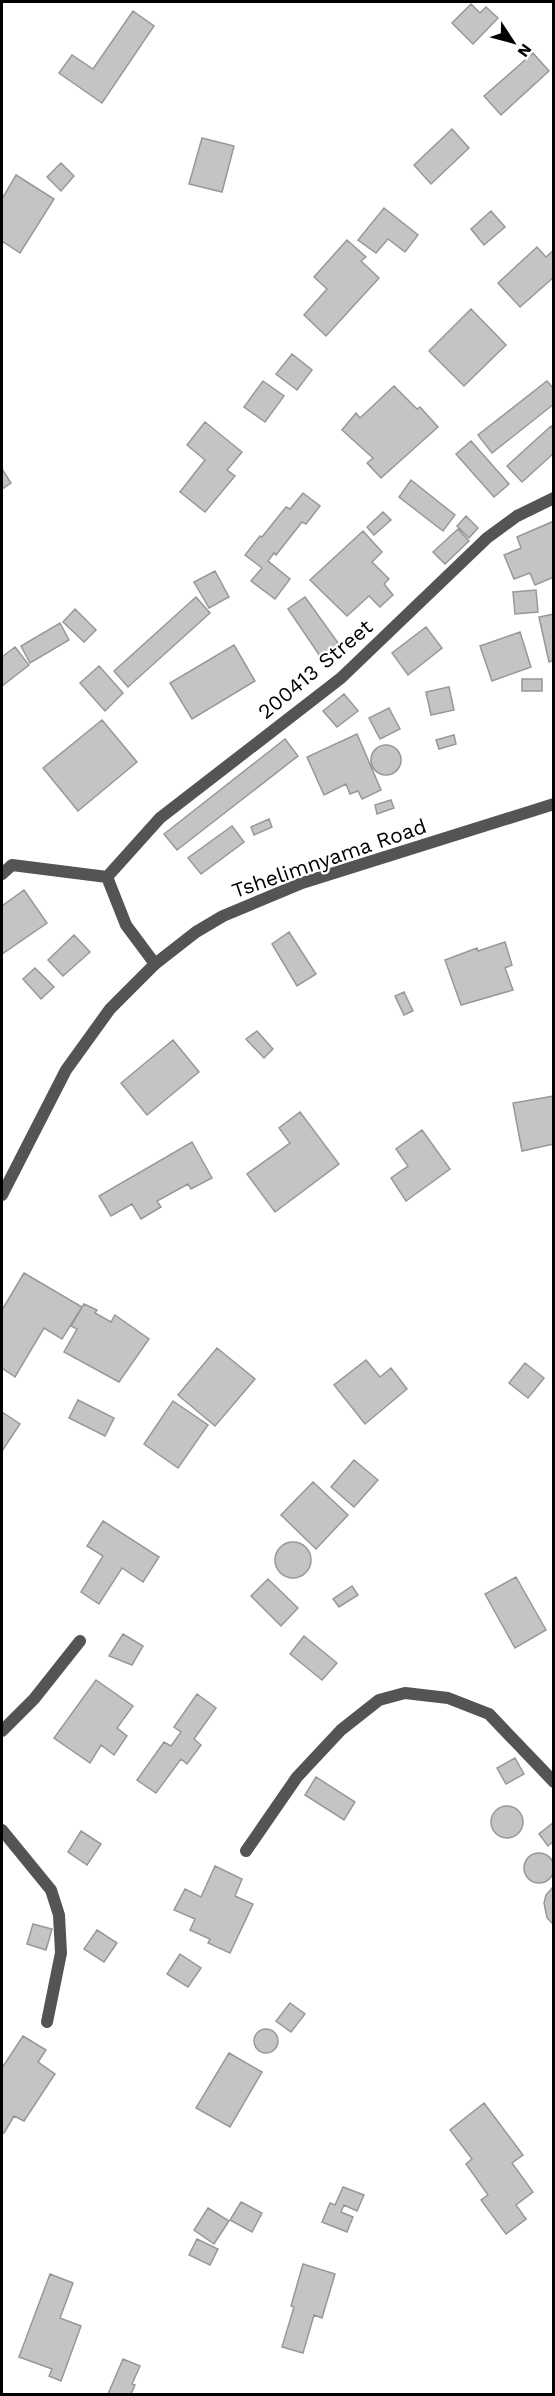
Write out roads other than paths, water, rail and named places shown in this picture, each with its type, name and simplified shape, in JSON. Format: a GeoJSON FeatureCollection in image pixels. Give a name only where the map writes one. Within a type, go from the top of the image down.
{"type":"FeatureCollection","features":[{"type":"Feature","properties":{"kind":"street","name":"200413 Street"},"geometry":{"type":"LineString","coordinates":[[107,877],[160,818],[341,678],[487,538],[516,516],[554,498]]}},
{"type":"Feature","properties":{"kind":"street","name":"Tshelimnyama Road"},"geometry":{"type":"LineString","coordinates":[[2,1195],[66,1070],[110,1010],[154,964],[196,932],[265,898],[331,874],[554,804]]}},
{"type":"Feature","properties":{"kind":"street"},"geometry":{"type":"LineString","coordinates":[[2,874],[12,865],[107,877],[126,925],[154,964]]}},
{"type":"Feature","properties":{"kind":"street"},"geometry":{"type":"LineString","coordinates":[[2,1731],[34,1699],[80,1641]]}},
{"type":"Feature","properties":{"kind":"street"},"geometry":{"type":"LineString","coordinates":[[246,1851],[297,1777],[342,1730],[379,1700],[405,1693],[448,1698],[489,1713],[554,1782]]}},
{"type":"Feature","properties":{"kind":"street"},"geometry":{"type":"LineString","coordinates":[[2,1830],[51,1890],[59,1915],[62,1953],[47,2022]]}}]}
